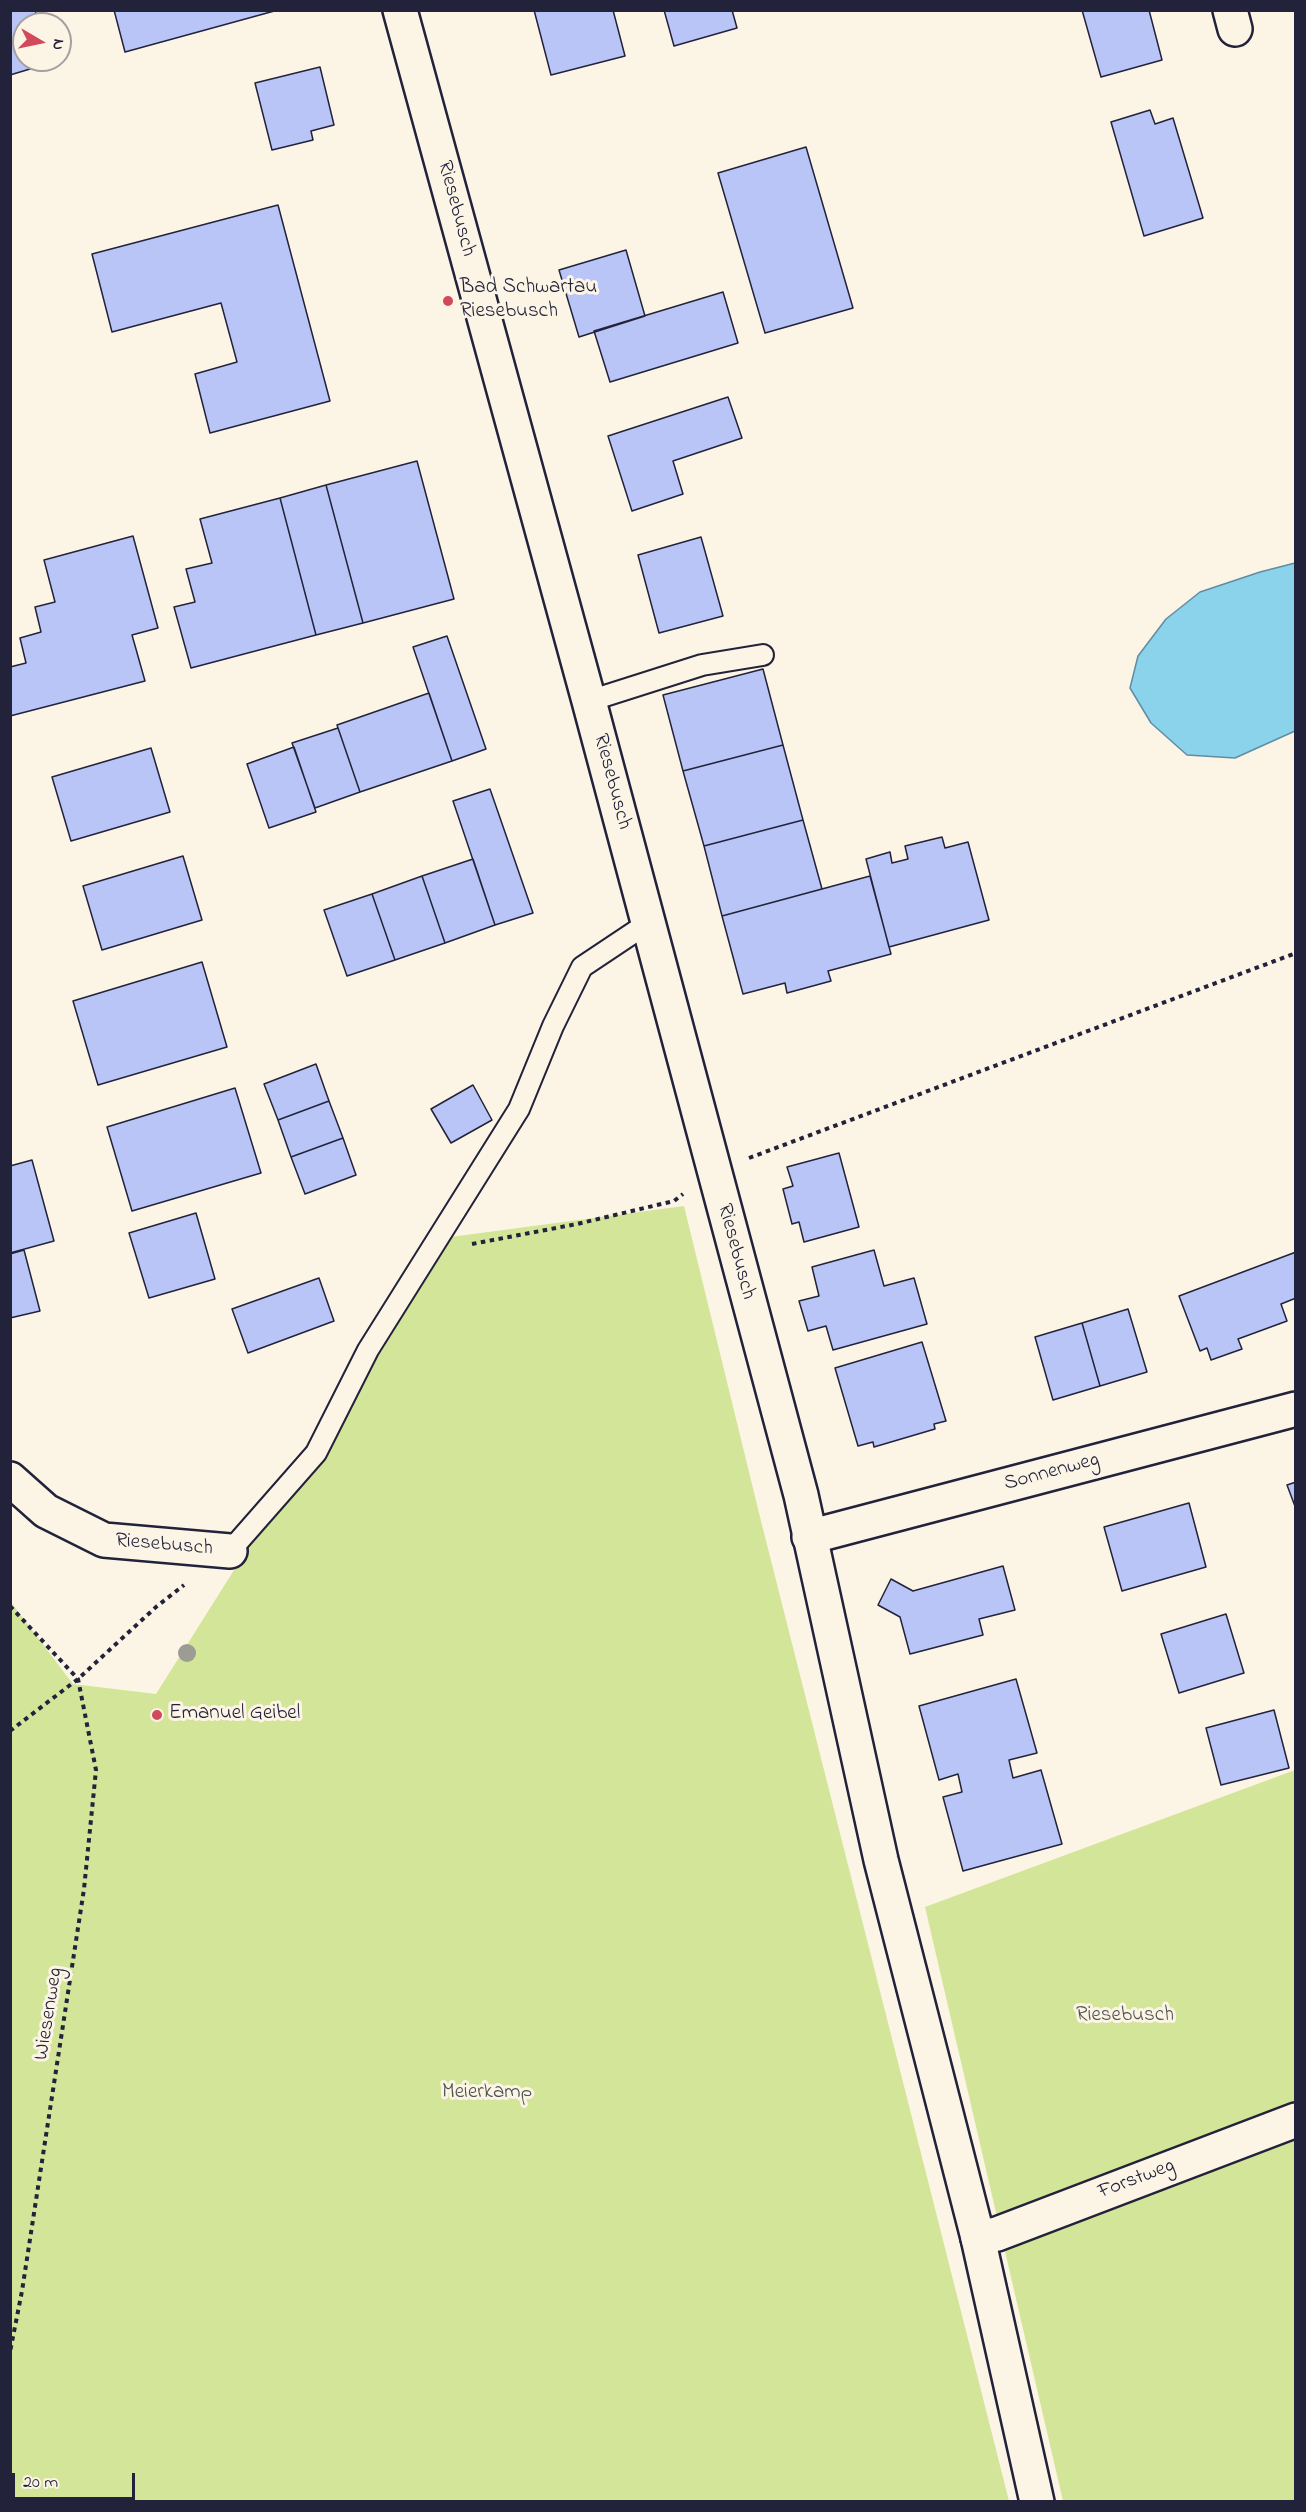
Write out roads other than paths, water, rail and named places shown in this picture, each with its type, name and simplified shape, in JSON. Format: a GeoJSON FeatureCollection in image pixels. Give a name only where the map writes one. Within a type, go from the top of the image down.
{"type":"FeatureCollection","features":[{"type":"Feature","properties":{"kind":"main road","name":"Riesebusch"},"geometry":{"type":"LineString","coordinates":[[400,10],[589,701],[801,1495],[881,1860],[978,2238],[1037,2502]]}},
{"type":"Feature","properties":{"kind":"main road","name":"Sonnenweg"},"geometry":{"type":"LineString","coordinates":[[809,1537],[1296,1409]]}},
{"type":"Feature","properties":{"kind":"main road","name":"Riesebusch"},"geometry":{"type":"LineString","coordinates":[[10,1479],[46,1512],[104,1540],[230,1551]]}},
{"type":"Feature","properties":{"kind":"main road","name":"Forstweg"},"geometry":{"type":"LineString","coordinates":[[978,2238],[996,2234],[1296,2120]]}},
{"type":"Feature","properties":{"kind":"lane"},"geometry":{"type":"LineString","coordinates":[[589,701],[702,665],[763,655]]}},
{"type":"Feature","properties":{"kind":"lane"},"geometry":{"type":"LineString","coordinates":[[230,1551],[316,1453],[368,1350],[519,1109],[553,1026],[582,967],[648,923]]}},
{"type":"Feature","properties":{"kind":"water"},"geometry":{"type":"Polygon","coordinates":[[[1295,563],[1295,731],[1235,758],[1187,755],[1151,723],[1130,688],[1138,656],[1166,619],[1200,592],[1295,563]]]}},
{"type":"Feature","properties":{"kind":"place","name":"Bad Schwartau Riesebusch"},"geometry":{"type":"Point","coordinates":[448,301]}},
{"type":"Feature","properties":{"kind":"place","name":"Emanuel Geibel"},"geometry":{"type":"Point","coordinates":[157,1715]}},
{"type":"Feature","properties":{"kind":"park label","name":"Meierkamp"},"geometry":{"type":"Point","coordinates":[487,2094]}}]}
